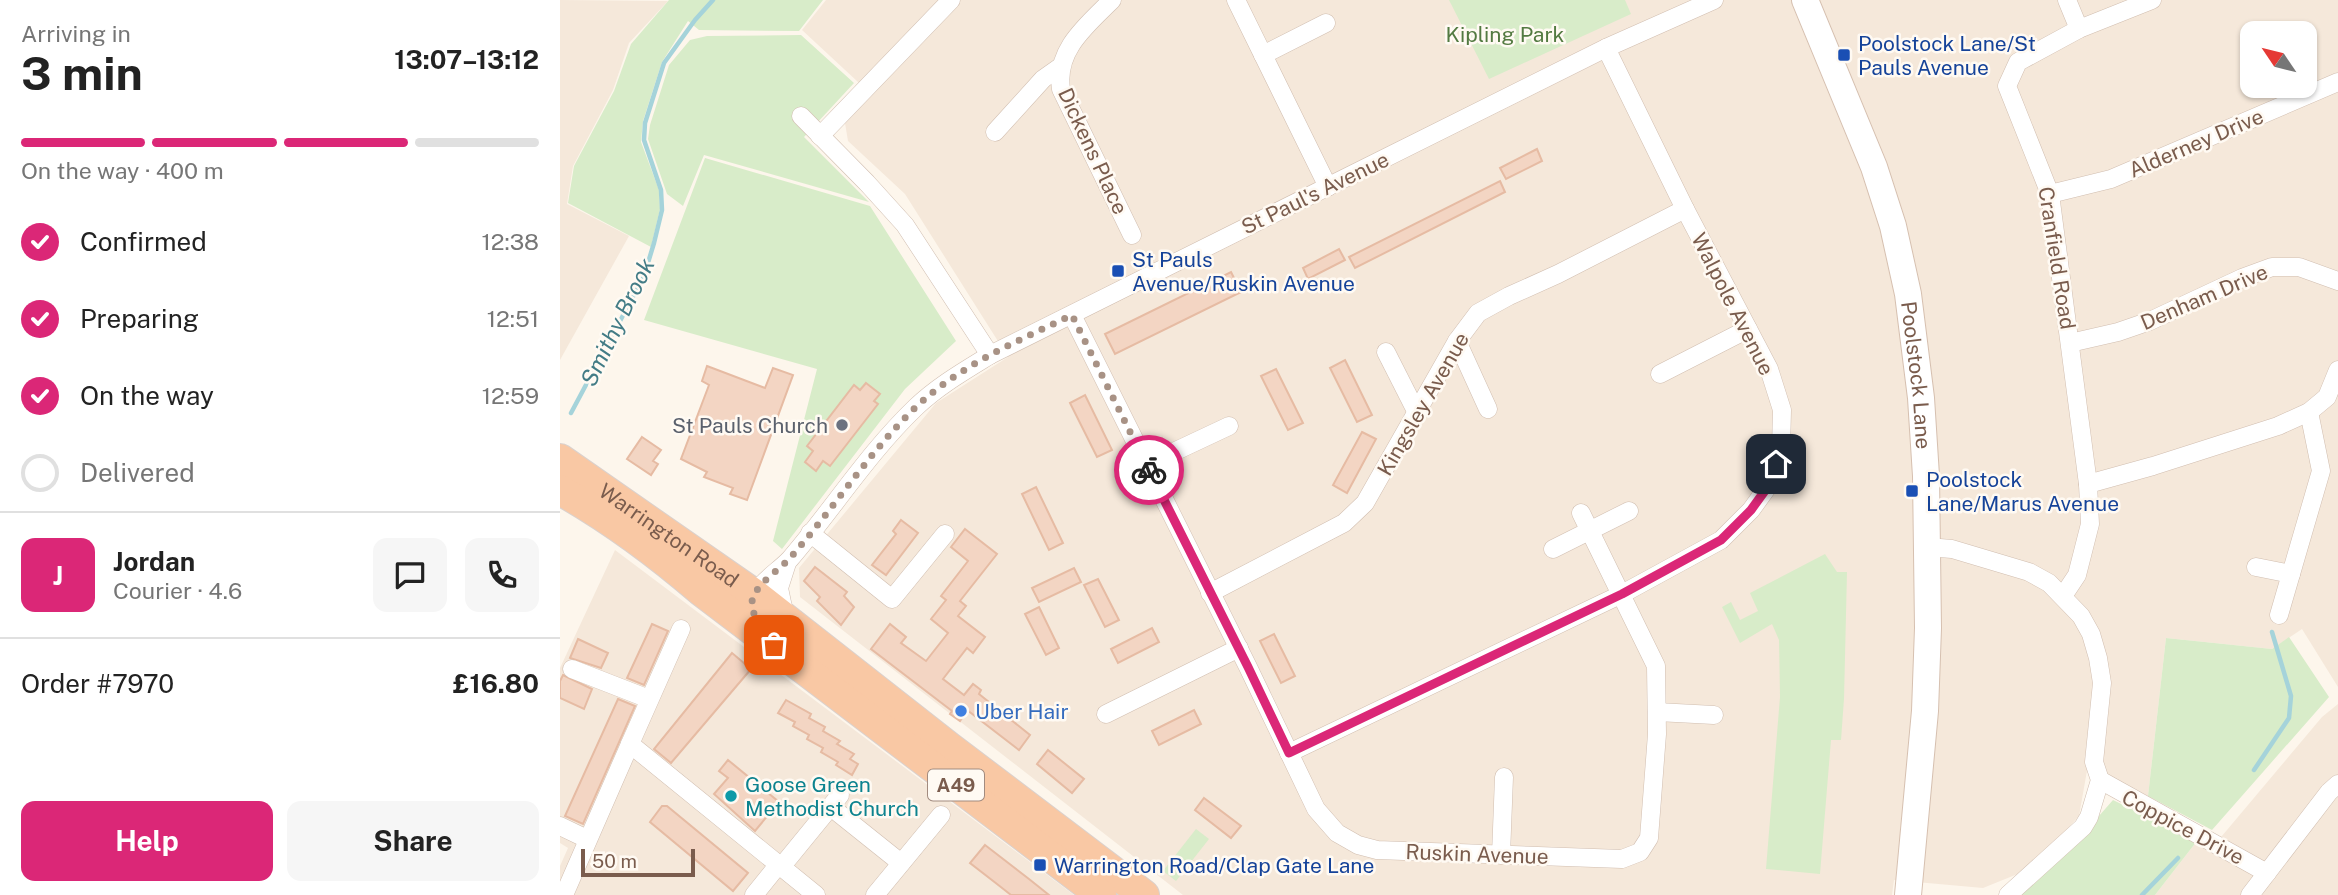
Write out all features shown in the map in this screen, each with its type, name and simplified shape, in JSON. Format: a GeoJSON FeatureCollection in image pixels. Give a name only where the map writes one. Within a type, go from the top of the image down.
{"type":"FeatureCollection","features":[{"type":"Feature","properties":{"kind":"highway","name":"Warrington Road"},"geometry":{"type":"LineString","coordinates":[[560,459],[785,617],[1135,892]]}},
{"type":"Feature","properties":{"kind":"highway","name":"Warrington Road"},"geometry":{"type":"LineString","coordinates":[[560,490],[639,539],[1088,889]]}},
{"type":"Feature","properties":{"kind":"main road","name":"Poolstock Lane"},"geometry":{"type":"LineString","coordinates":[[1809,1],[1874,167],[1893,226],[1908,294],[1921,398],[1926,476],[1928,628],[1925,711],[1908,895]]}},
{"type":"Feature","properties":{"kind":"street"},"geometry":{"type":"LineString","coordinates":[[820,136],[951,0]]}},
{"type":"Feature","properties":{"kind":"street","name":"Dickens Place"},"geometry":{"type":"LineString","coordinates":[[1112,0],[1072,41],[1060,67],[1061,89],[1132,235]]}},
{"type":"Feature","properties":{"kind":"street"},"geometry":{"type":"LineString","coordinates":[[1236,0],[1328,187]]}},
{"type":"Feature","properties":{"kind":"street","name":"St Paul's Avenue"},"geometry":{"type":"LineString","coordinates":[[754,594],[789,560],[887,438],[917,406],[948,381],[990,355],[1606,48],[1714,0]]}},
{"type":"Feature","properties":{"kind":"street"},"geometry":{"type":"LineString","coordinates":[[2067,0],[2079,29]]}},
{"type":"Feature","properties":{"kind":"street","name":"Cranfield Road"},"geometry":{"type":"LineString","coordinates":[[2063,596],[2077,575],[2090,524],[2088,484],[2050,194],[2007,86],[2018,62],[2079,29],[2152,0]]}},
{"type":"Feature","properties":{"kind":"street"},"geometry":{"type":"LineString","coordinates":[[1263,55],[1326,23]]}},
{"type":"Feature","properties":{"kind":"street","name":"Walpole Avenue"},"geometry":{"type":"LineString","coordinates":[[1289,753],[1622,594],[1721,540],[1751,510],[1772,481],[1781,448],[1782,410],[1769,369],[1685,209],[1606,48]]}},
{"type":"Feature","properties":{"kind":"street"},"geometry":{"type":"LineString","coordinates":[[995,132],[1043,79],[1060,67]]}},
{"type":"Feature","properties":{"kind":"street","name":"Alderney Drive"},"geometry":{"type":"LineString","coordinates":[[2050,194],[2111,179],[2338,82]]}},
{"type":"Feature","properties":{"kind":"street"},"geometry":{"type":"LineString","coordinates":[[801,116],[905,225],[990,355]]}},
{"type":"Feature","properties":{"kind":"street","name":"Kingsley Avenue"},"geometry":{"type":"LineString","coordinates":[[1210,593],[1344,523],[1365,503],[1457,341],[1478,313],[1685,209]]}},
{"type":"Feature","properties":{"kind":"street","name":"Denham Drive"},"geometry":{"type":"LineString","coordinates":[[2070,343],[2118,332],[2150,321],[2272,267],[2299,267],[2338,281]]}},
{"type":"Feature","properties":{"kind":"street","name":"Ruskin Avenue"},"geometry":{"type":"LineString","coordinates":[[1072,315],[1321,817],[1337,833],[1358,845],[1377,850],[1622,859],[1640,852],[1650,838],[1657,712],[1654,659],[1581,513]]}},
{"type":"Feature","properties":{"kind":"street"},"geometry":{"type":"LineString","coordinates":[[1660,374],[1748,329]]}},
{"type":"Feature","properties":{"kind":"street"},"geometry":{"type":"LineString","coordinates":[[1457,341],[1488,409]]}},
{"type":"Feature","properties":{"kind":"street"},"geometry":{"type":"LineString","coordinates":[[1386,352],[1417,413]]}},
{"type":"Feature","properties":{"kind":"street"},"geometry":{"type":"LineString","coordinates":[[2088,484],[2278,426],[2309,412],[2327,397],[2338,370]]}},
{"type":"Feature","properties":{"kind":"street"},"geometry":{"type":"LineString","coordinates":[[2279,615],[2322,471],[2309,412]]}},
{"type":"Feature","properties":{"kind":"street"},"geometry":{"type":"LineString","coordinates":[[1146,465],[1228,426]]}},
{"type":"Feature","properties":{"kind":"street"},"geometry":{"type":"LineString","coordinates":[[1553,549],[1629,511]]}},
{"type":"Feature","properties":{"kind":"street"},"geometry":{"type":"LineString","coordinates":[[810,533],[892,599],[945,534]]}},
{"type":"Feature","properties":{"kind":"street"},"geometry":{"type":"LineString","coordinates":[[1927,547],[1952,549],[2029,572],[2049,583],[2081,616],[2091,634],[2098,658],[2102,682],[2094,762],[2100,780],[2089,817],[2083,827],[2008,895]]}},
{"type":"Feature","properties":{"kind":"street","name":"St Paul's Avenue"},"geometry":{"type":"LineString","coordinates":[[785,617],[779,588],[789,560]]}},
{"type":"Feature","properties":{"kind":"street"},"geometry":{"type":"LineString","coordinates":[[2256,567],[2291,574]]}},
{"type":"Feature","properties":{"kind":"street"},"geometry":{"type":"LineString","coordinates":[[754,594],[752,604],[755,614],[774,645]]}},
{"type":"Feature","properties":{"kind":"street"},"geometry":{"type":"LineString","coordinates":[[564,895],[681,629]]}},
{"type":"Feature","properties":{"kind":"street"},"geometry":{"type":"LineString","coordinates":[[1106,714],[1239,648]]}},
{"type":"Feature","properties":{"kind":"street"},"geometry":{"type":"LineString","coordinates":[[572,669],[649,699]]}},
{"type":"Feature","properties":{"kind":"street"},"geometry":{"type":"LineString","coordinates":[[1657,712],[1714,715]]}},
{"type":"Feature","properties":{"kind":"street"},"geometry":{"type":"LineString","coordinates":[[630,744],[816,895]]}},
{"type":"Feature","properties":{"kind":"street"},"geometry":{"type":"LineString","coordinates":[[1501,855],[1504,777]]}},
{"type":"Feature","properties":{"kind":"street","name":"Coppice Drive"},"geometry":{"type":"LineString","coordinates":[[2100,780],[2267,873]]}},
{"type":"Feature","properties":{"kind":"street","name":"Coppice Drive"},"geometry":{"type":"LineString","coordinates":[[2250,895],[2338,784]]}},
{"type":"Feature","properties":{"kind":"street"},"geometry":{"type":"LineString","coordinates":[[754,895],[836,801],[901,863]]}},
{"type":"Feature","properties":{"kind":"street"},"geometry":{"type":"LineString","coordinates":[[875,895],[941,815]]}},
{"type":"Feature","properties":{"kind":"street"},"geometry":{"type":"LineString","coordinates":[[560,826],[587,839]]}},
{"type":"Feature","properties":{"kind":"shaded area"},"geometry":{"type":"Polygon","coordinates":[[[560,0],[668,1],[629,43],[613,90],[573,166],[567,204],[629,236],[560,360],[560,0]]]}},
{"type":"Feature","properties":{"kind":"shaded area"},"geometry":{"type":"Polygon","coordinates":[[[826,0],[2338,0],[2338,687],[2302,629],[2272,649],[2166,638],[2148,796],[2088,765],[2079,816],[2030,869],[1983,888],[1894,880],[1892,895],[1183,895],[800,597],[799,568],[936,403],[1008,357],[905,194],[848,141],[845,123],[872,95],[802,30],[826,0]]]}},
{"type":"Feature","properties":{"kind":"shaded area"},"geometry":{"type":"Polygon","coordinates":[[[615,550],[1074,895],[560,895],[560,866],[568,848],[560,843],[560,668],[615,550]]]}},
{"type":"Feature","properties":{"kind":"shaded area"},"geometry":{"type":"Polygon","coordinates":[[[2338,704],[2338,895],[2155,895],[2197,841],[2211,849],[2322,717],[2338,704]]]}},
{"type":"Feature","properties":{"kind":"green space"},"geometry":{"type":"Polygon","coordinates":[[[669,0],[823,0],[799,31],[699,30],[688,21],[662,62],[643,121],[641,142],[659,190],[660,209],[651,247],[568,203],[574,166],[614,91],[631,44],[669,0]]]}},
{"type":"Feature","properties":{"kind":"green space","name":"Kipling Park"},"geometry":{"type":"Polygon","coordinates":[[[1449,0],[1625,0],[1631,14],[1489,79],[1449,0]]]}},
{"type":"Feature","properties":{"kind":"green space"},"geometry":{"type":"Polygon","coordinates":[[[801,35],[854,83],[804,137],[869,202],[704,155],[683,206],[667,194],[648,139],[650,125],[669,65],[690,40],[707,36],[801,35]]]}},
{"type":"Feature","properties":{"kind":"green space"},"geometry":{"type":"Polygon","coordinates":[[[705,158],[870,206],[956,341],[905,389],[782,549],[773,541],[817,369],[644,320],[705,158]]]}},
{"type":"Feature","properties":{"kind":"green space"},"geometry":{"type":"Polygon","coordinates":[[[1825,554],[1837,572],[1847,572],[1841,740],[1831,740],[1820,874],[1766,869],[1780,697],[1779,640],[1772,624],[1740,643],[1722,607],[1731,602],[1740,620],[1758,611],[1750,593],[1825,554]]]}},
{"type":"Feature","properties":{"kind":"green space"},"geometry":{"type":"Polygon","coordinates":[[[2289,637],[2329,697],[2212,830],[2148,796],[2166,638],[2272,649],[2289,637]]]}},
{"type":"Feature","properties":{"kind":"green space"},"geometry":{"type":"Polygon","coordinates":[[[2113,800],[2197,841],[2155,895],[2016,895],[2084,833],[2113,800]]]}},
{"type":"Feature","properties":{"kind":"green space"},"geometry":{"type":"Polygon","coordinates":[[[1196,829],[1209,839],[1176,881],[1163,871],[1196,829]]]}},
{"type":"Feature","properties":{"kind":"building"},"geometry":{"type":"Polygon","coordinates":[[[1537,149],[1542,161],[1506,179],[1500,168],[1537,149]]]}},
{"type":"Feature","properties":{"kind":"building"},"geometry":{"type":"Polygon","coordinates":[[[1500,181],[1505,192],[1355,268],[1349,257],[1500,181]]]}},
{"type":"Feature","properties":{"kind":"building"},"geometry":{"type":"Polygon","coordinates":[[[1339,249],[1345,260],[1308,279],[1303,268],[1339,249]]]}},
{"type":"Feature","properties":{"kind":"building"},"geometry":{"type":"Polygon","coordinates":[[[1231,272],[1241,292],[1115,354],[1105,334],[1231,272]]]}},
{"type":"Feature","properties":{"kind":"building"},"geometry":{"type":"Polygon","coordinates":[[[1345,360],[1372,415],[1357,422],[1330,368],[1345,360]]]}},
{"type":"Feature","properties":{"kind":"building"},"geometry":{"type":"Polygon","coordinates":[[[707,366],[765,388],[773,368],[793,375],[747,500],[730,494],[733,488],[704,477],[707,472],[681,459],[709,385],[702,381],[707,366]]]}},
{"type":"Feature","properties":{"kind":"building"},"geometry":{"type":"Polygon","coordinates":[[[1276,369],[1303,423],[1288,430],[1261,376],[1276,369]]]}},
{"type":"Feature","properties":{"kind":"building","name":"St Pauls Church"},"geometry":{"type":"Polygon","coordinates":[[[866,383],[880,394],[874,401],[878,404],[830,466],[823,461],[816,471],[805,462],[813,451],[807,446],[854,385],[860,390],[866,383]]]}},
{"type":"Feature","properties":{"kind":"building"},"geometry":{"type":"Polygon","coordinates":[[[1085,395],[1112,450],[1097,457],[1070,403],[1085,395]]]}},
{"type":"Feature","properties":{"kind":"building"},"geometry":{"type":"Polygon","coordinates":[[[1362,432],[1376,439],[1347,493],[1333,485],[1362,432]]]}},
{"type":"Feature","properties":{"kind":"building"},"geometry":{"type":"Polygon","coordinates":[[[642,437],[661,450],[653,461],[658,464],[651,475],[627,459],[642,437]]]}},
{"type":"Feature","properties":{"kind":"building"},"geometry":{"type":"Polygon","coordinates":[[[1036,487],[1063,543],[1049,550],[1022,494],[1036,487]]]}},
{"type":"Feature","properties":{"kind":"building"},"geometry":{"type":"Polygon","coordinates":[[[901,520],[918,533],[886,575],[872,565],[896,534],[893,531],[901,520]]]}},
{"type":"Feature","properties":{"kind":"building"},"geometry":{"type":"Polygon","coordinates":[[[965,529],[997,554],[960,601],[966,606],[958,616],[985,637],[973,653],[967,648],[943,679],[964,695],[973,684],[981,690],[979,694],[1030,735],[1019,750],[967,710],[960,721],[950,714],[952,711],[871,649],[890,624],[906,637],[901,643],[926,661],[948,633],[931,619],[946,600],[941,596],[968,561],[951,547],[965,529]]]}},
{"type":"Feature","properties":{"kind":"building"},"geometry":{"type":"Polygon","coordinates":[[[815,567],[847,592],[844,596],[854,607],[841,625],[817,601],[820,597],[804,581],[815,567]]]}},
{"type":"Feature","properties":{"kind":"building"},"geometry":{"type":"Polygon","coordinates":[[[1074,568],[1081,582],[1039,602],[1032,588],[1074,568]]]}},
{"type":"Feature","properties":{"kind":"building"},"geometry":{"type":"Polygon","coordinates":[[[1098,579],[1119,620],[1105,627],[1084,585],[1098,579]]]}},
{"type":"Feature","properties":{"kind":"building"},"geometry":{"type":"Polygon","coordinates":[[[1039,607],[1059,648],[1046,655],[1025,614],[1039,607]]]}},
{"type":"Feature","properties":{"kind":"building"},"geometry":{"type":"Polygon","coordinates":[[[652,624],[668,631],[644,685],[627,678],[652,624]]]}},
{"type":"Feature","properties":{"kind":"building"},"geometry":{"type":"Polygon","coordinates":[[[1152,628],[1159,642],[1118,663],[1111,649],[1152,628]]]}},
{"type":"Feature","properties":{"kind":"building"},"geometry":{"type":"Polygon","coordinates":[[[1274,634],[1295,676],[1281,683],[1260,641],[1274,634]]]}},
{"type":"Feature","properties":{"kind":"building"},"geometry":{"type":"Polygon","coordinates":[[[578,639],[608,653],[601,668],[570,658],[578,639]]]}},
{"type":"Feature","properties":{"kind":"building"},"geometry":{"type":"Polygon","coordinates":[[[732,653],[751,669],[671,763],[654,749],[732,653]]]}},
{"type":"Feature","properties":{"kind":"building"},"geometry":{"type":"Polygon","coordinates":[[[563,675],[592,689],[584,709],[560,698],[560,681],[563,675]]]}},
{"type":"Feature","properties":{"kind":"building"},"geometry":{"type":"Polygon","coordinates":[[[618,699],[635,706],[583,824],[565,816],[618,699]]]}},
{"type":"Feature","properties":{"kind":"building"},"geometry":{"type":"Polygon","coordinates":[[[786,700],[811,714],[809,718],[825,727],[823,731],[854,754],[850,759],[858,764],[852,775],[821,752],[823,748],[807,739],[809,735],[793,726],[795,722],[778,713],[786,700]]]}},
{"type":"Feature","properties":{"kind":"building"},"geometry":{"type":"Polygon","coordinates":[[[1194,710],[1201,724],[1159,745],[1152,731],[1194,710]]]}},
{"type":"Feature","properties":{"kind":"building"},"geometry":{"type":"Polygon","coordinates":[[[1048,750],[1084,779],[1072,793],[1037,764],[1048,750]]]}},
{"type":"Feature","properties":{"kind":"building","name":"Goose Green Methodist Church"},"geometry":{"type":"Polygon","coordinates":[[[728,760],[779,802],[755,831],[714,794],[728,778],[719,771],[728,760]]]}},
{"type":"Feature","properties":{"kind":"building"},"geometry":{"type":"Polygon","coordinates":[[[1204,798],[1241,826],[1231,838],[1195,810],[1204,798]]]}},
{"type":"Feature","properties":{"kind":"building"},"geometry":{"type":"Polygon","coordinates":[[[662,806],[667,806],[748,873],[733,891],[650,822],[662,806]]]}},
{"type":"Feature","properties":{"kind":"building"},"geometry":{"type":"Polygon","coordinates":[[[985,845],[1049,895],[1011,895],[970,863],[985,845]]]}},
{"type":"Feature","properties":{"kind":"waterway","name":"Smithy Brook"},"geometry":{"type":"LineString","coordinates":[[571,413],[644,276],[654,243],[662,210],[661,190],[644,140],[645,123],[664,63],[713,0]]}},
{"type":"Feature","properties":{"kind":"waterway"},"geometry":{"type":"LineString","coordinates":[[2254,770],[2289,718],[2291,696],[2272,632]]}},
{"type":"Feature","properties":{"kind":"waterway"},"geometry":{"type":"LineString","coordinates":[[2142,895],[2178,858]]}},
{"type":"Feature","properties":{"kind":"way so far"},"geometry":{"type":"LineString","coordinates":[[774,645],[755,614],[752,604],[754,594],[789,560],[887,438],[917,406],[948,381],[990,355],[1072,315],[1149,470]]}},
{"type":"Feature","properties":{"kind":"place","name":"Poolstock Lane/St Pauls Avenue"},"geometry":{"type":"Point","coordinates":[1844,55]}},
{"type":"Feature","properties":{"kind":"place","name":"St Pauls Avenue/Ruskin Avenue"},"geometry":{"type":"Point","coordinates":[1118,271]}},
{"type":"Feature","properties":{"kind":"place","name":"St Pauls Church"},"geometry":{"type":"Point","coordinates":[842,425]}},
{"type":"Feature","properties":{"kind":"place","name":"Poolstock Lane/Marus Avenue"},"geometry":{"type":"Point","coordinates":[1912,491]}},
{"type":"Feature","properties":{"kind":"place","name":"Uber Hair"},"geometry":{"type":"Point","coordinates":[961,711]}},
{"type":"Feature","properties":{"kind":"place","name":"Goose Green Methodist Church"},"geometry":{"type":"Point","coordinates":[731,796]}},
{"type":"Feature","properties":{"kind":"place","name":"Warrington Road/Clap Gate Lane"},"geometry":{"type":"Point","coordinates":[1040,865]}},
{"type":"Feature","properties":{"kind":"route"},"geometry":{"type":"LineString","coordinates":[[1149,470],[1289,753],[1622,594],[1721,540],[1751,510],[1772,481],[1776,464]]}}]}
